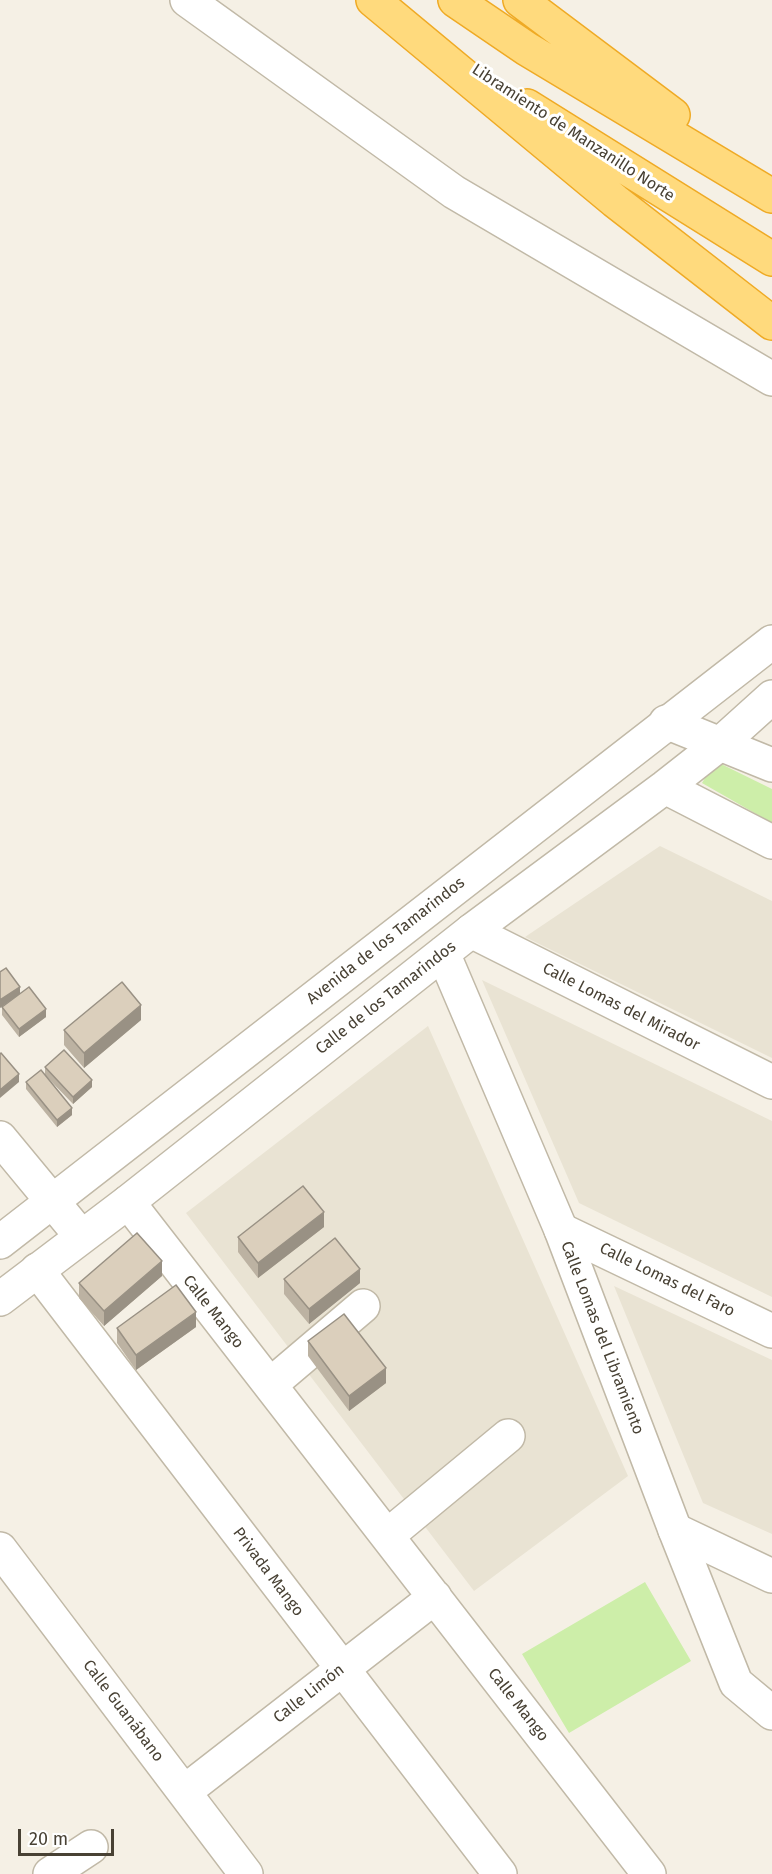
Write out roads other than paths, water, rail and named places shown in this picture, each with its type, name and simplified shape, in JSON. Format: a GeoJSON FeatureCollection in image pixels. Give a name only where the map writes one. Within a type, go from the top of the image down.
{"type":"FeatureCollection","features":[{"type":"Feature","properties":{"kind":"highway"},"geometry":{"type":"LineString","coordinates":[[373,0],[615,201],[772,322]]}},
{"type":"Feature","properties":{"kind":"highway","name":"Libramiento de Manzanillo Norte"},"geometry":{"type":"LineString","coordinates":[[380,0],[512,97],[772,259]]}},
{"type":"Feature","properties":{"kind":"highway"},"geometry":{"type":"LineString","coordinates":[[455,0],[527,49],[772,196]]}},
{"type":"Feature","properties":{"kind":"highway"},"geometry":{"type":"LineString","coordinates":[[520,0],[772,191]]}},
{"type":"Feature","properties":{"kind":"street"},"geometry":{"type":"LineString","coordinates":[[187,0],[454,192],[772,379]]}},
{"type":"Feature","properties":{"kind":"street","name":"Avenida de los Tamarindos"},"geometry":{"type":"LineString","coordinates":[[0,1242],[666,722],[772,642]]}},
{"type":"Feature","properties":{"kind":"street","name":"Calle de los Tamarindos"},"geometry":{"type":"LineString","coordinates":[[0,1299],[128,1202],[443,953],[665,787],[721,743],[772,697]]}},
{"type":"Feature","properties":{"kind":"street"},"geometry":{"type":"LineString","coordinates":[[666,722],[772,765]]}},
{"type":"Feature","properties":{"kind":"street"},"geometry":{"type":"LineString","coordinates":[[665,787],[772,842]]}},
{"type":"Feature","properties":{"kind":"street","name":"Calle Lomas del Mirador"},"geometry":{"type":"LineString","coordinates":[[471,932],[772,1082]]}},
{"type":"Feature","properties":{"kind":"street","name":"Calle Lomas del Libramiento"},"geometry":{"type":"LineString","coordinates":[[443,953],[561,1230],[736,1683],[772,1713]]}},
{"type":"Feature","properties":{"kind":"street"},"geometry":{"type":"LineString","coordinates":[[0,1138],[51,1203],[81,1236]]}},
{"type":"Feature","properties":{"kind":"street","name":"Calle Mango"},"geometry":{"type":"LineString","coordinates":[[128,1202],[649,1874]]}},
{"type":"Feature","properties":{"kind":"street","name":"Calle Lomas del Faro"},"geometry":{"type":"LineString","coordinates":[[561,1230],[772,1331]]}},
{"type":"Feature","properties":{"kind":"street","name":"Privada Mango"},"geometry":{"type":"LineString","coordinates":[[37,1270],[500,1874]]}},
{"type":"Feature","properties":{"kind":"street"},"geometry":{"type":"LineString","coordinates":[[270,1385],[363,1306]]}},
{"type":"Feature","properties":{"kind":"street"},"geometry":{"type":"LineString","coordinates":[[387,1536],[508,1436]]}},
{"type":"Feature","properties":{"kind":"street"},"geometry":{"type":"LineString","coordinates":[[675,1530],[772,1576]]}},
{"type":"Feature","properties":{"kind":"street","name":"Calle Guanábano"},"geometry":{"type":"LineString","coordinates":[[0,1549],[246,1874]]}},
{"type":"Feature","properties":{"kind":"street","name":"Calle Limón"},"geometry":{"type":"LineString","coordinates":[[184,1792],[435,1597]]}},
{"type":"Feature","properties":{"kind":"street"},"geometry":{"type":"LineString","coordinates":[[50,1874],[91,1847]]}}]}
